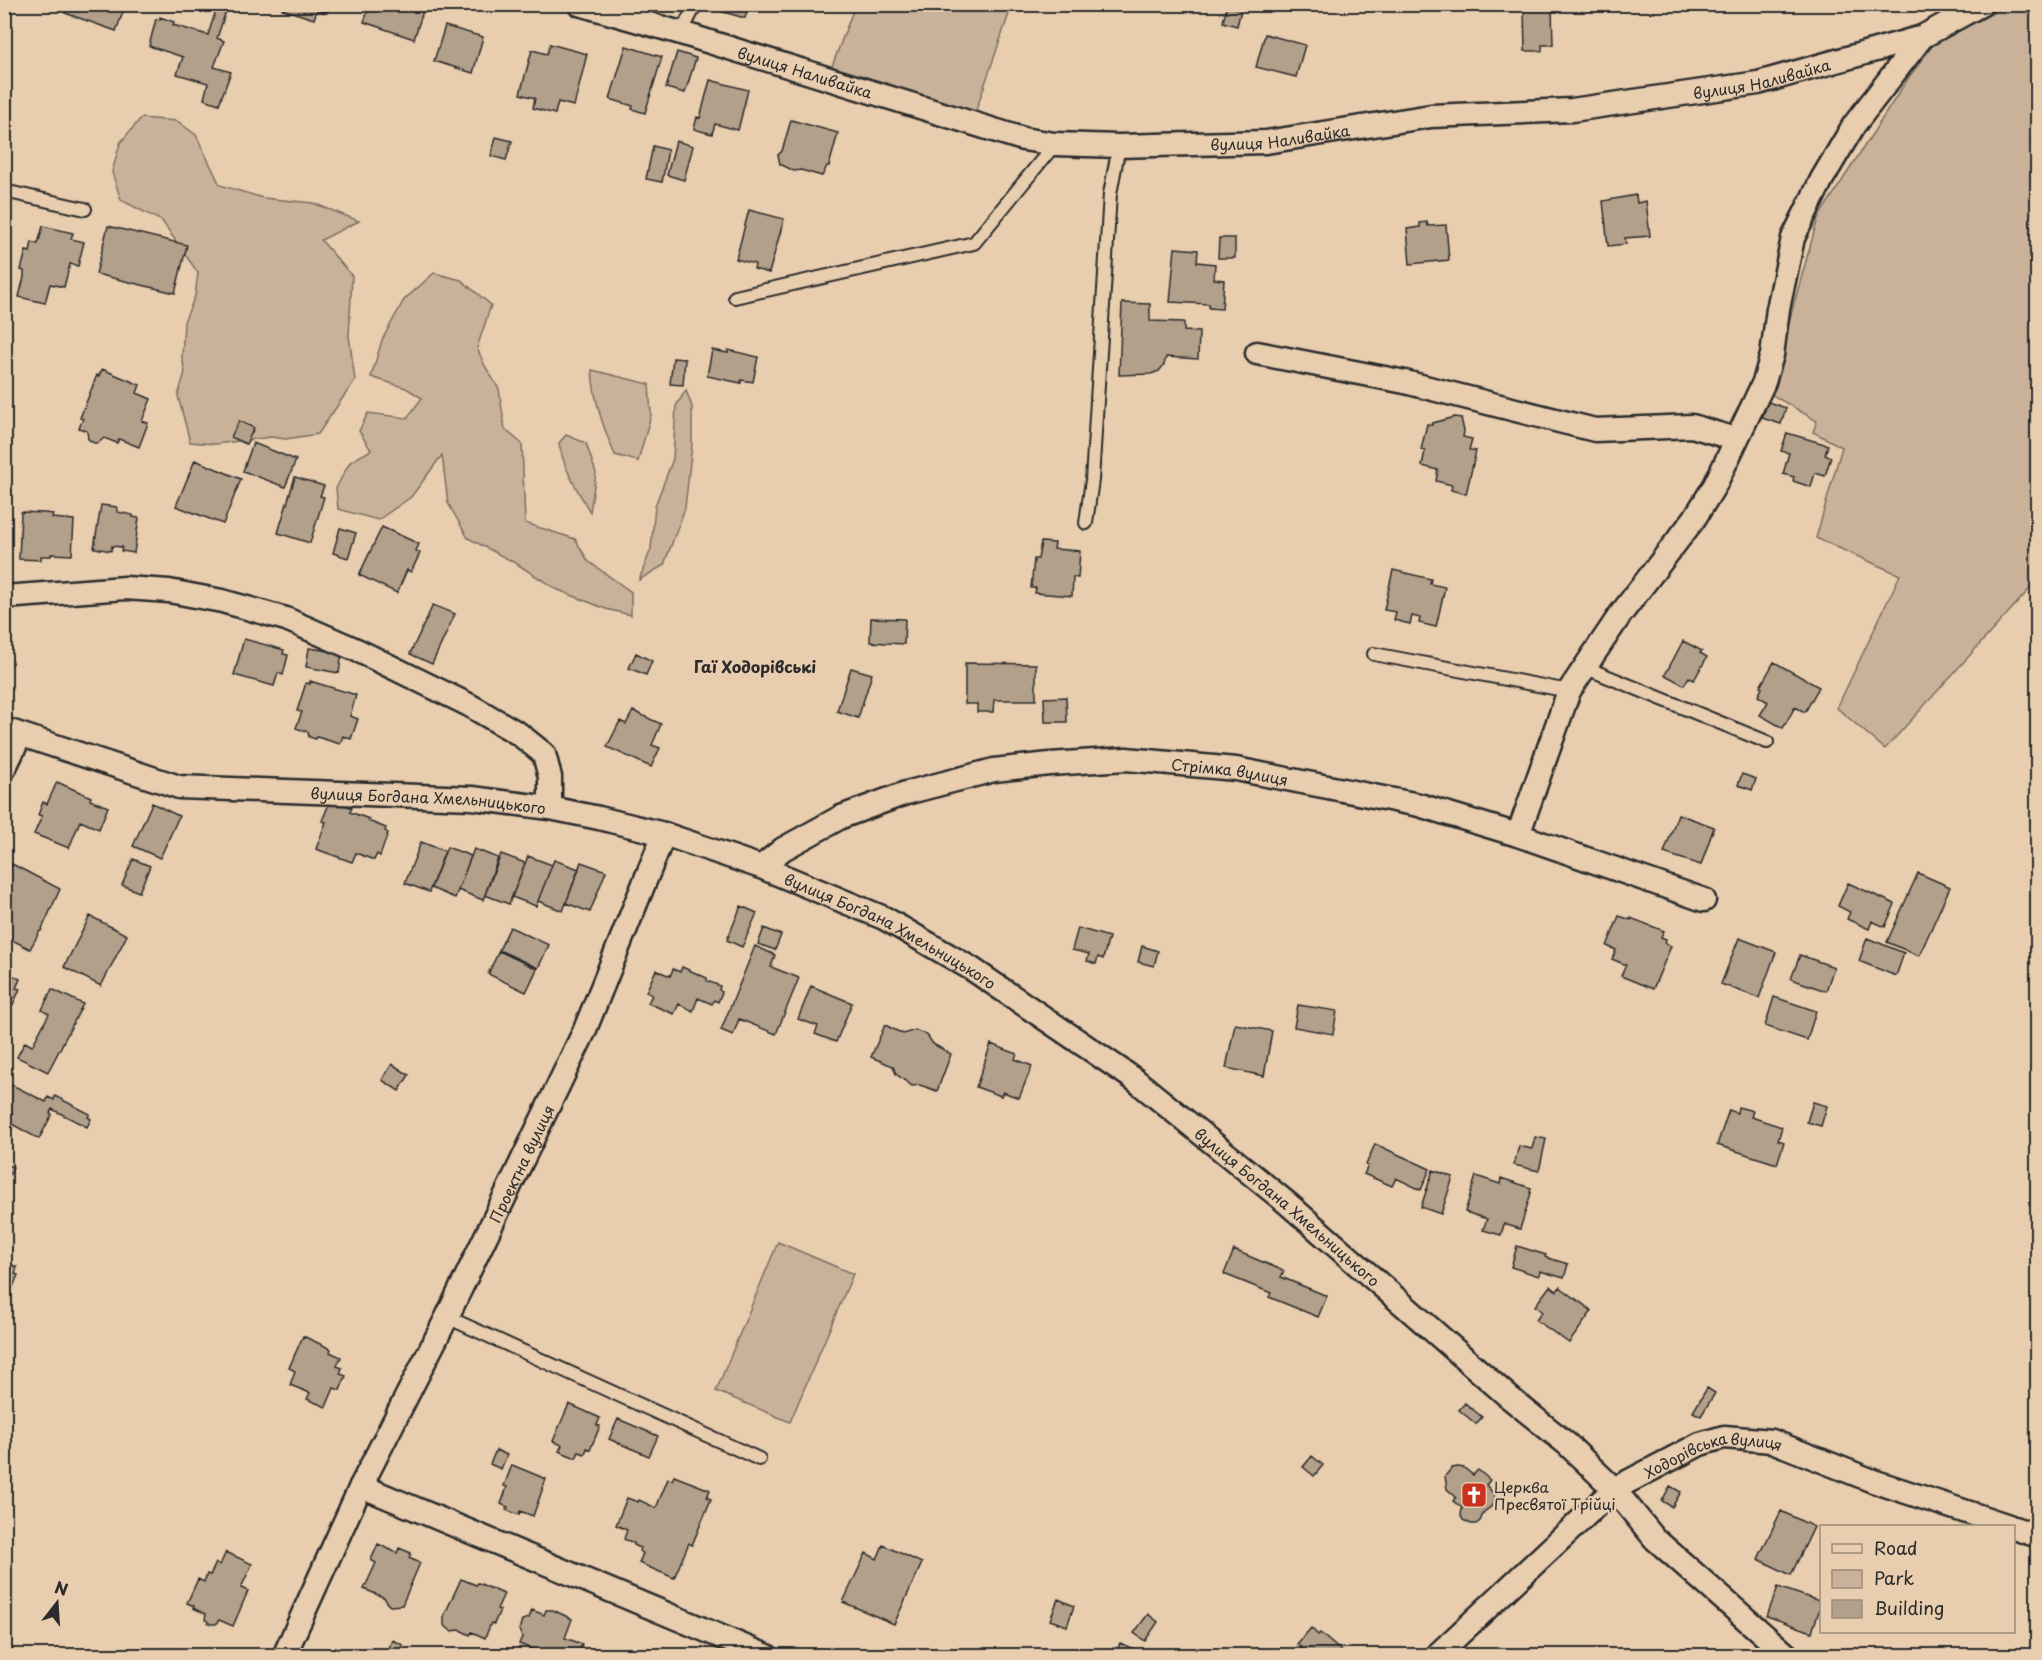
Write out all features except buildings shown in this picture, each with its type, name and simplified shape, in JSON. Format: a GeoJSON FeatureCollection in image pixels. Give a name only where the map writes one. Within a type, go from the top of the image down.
{"type":"FeatureCollection","features":[{"type":"Feature","properties":{"kind":"street","name":"вулиця Наливайка"},"geometry":{"type":"LineString","coordinates":[[579,4],[681,33],[1023,139],[1055,144],[1119,146],[1266,142],[1431,116],[1572,110],[1758,83],[1923,37],[1982,4]]}},
{"type":"Feature","properties":{"kind":"street"},"geometry":{"type":"LineString","coordinates":[[1518,835],[1569,691],[1620,615],[1694,519],[1715,485],[1764,382],[1793,238],[1822,179],[1854,124],[1923,37]]}},
{"type":"Feature","properties":{"kind":"street"},"geometry":{"type":"LineString","coordinates":[[1257,352],[1405,382],[1595,430],[1692,426],[1735,440]]}},
{"type":"Feature","properties":{"kind":"street"},"geometry":{"type":"LineString","coordinates":[[4,597],[125,588],[169,591],[222,601],[286,619],[359,651],[469,705],[519,734],[544,754],[550,777],[550,808]]}},
{"type":"Feature","properties":{"kind":"street"},"geometry":{"type":"LineString","coordinates":[[4,770],[12,732]]}},
{"type":"Feature","properties":{"kind":"street","name":"вулиця Богдана Хмельницького"},"geometry":{"type":"LineString","coordinates":[[12,732],[178,787],[452,797],[550,808],[664,834],[761,867],[884,918],[972,969],[1134,1079],[1287,1203],[1492,1383],[1568,1444],[1614,1489]]}},
{"type":"Feature","properties":{"kind":"street","name":"Стрімка вулиця"},"geometry":{"type":"LineString","coordinates":[[761,867],[783,849],[842,817],[906,793],[993,770],[1126,759],[1236,769],[1419,805],[1518,835],[1704,900]]}},
{"type":"Feature","properties":{"kind":"street","name":"Проектна вулиця"},"geometry":{"type":"LineString","coordinates":[[284,1656],[361,1486],[447,1317],[584,1032],[664,834]]}},
{"type":"Feature","properties":{"kind":"street","name":"Ходорівська вулиця"},"geometry":{"type":"LineString","coordinates":[[1436,1656],[1614,1489],[1700,1444],[1724,1437],[1772,1441],[1873,1480],[2002,1525]]}},
{"type":"Feature","properties":{"kind":"street"},"geometry":{"type":"LineString","coordinates":[[361,1486],[767,1656]]}},
{"type":"Feature","properties":{"kind":"street"},"geometry":{"type":"LineString","coordinates":[[1614,1489],[1655,1539],[1788,1656]]}},
{"type":"Feature","properties":{"kind":"street"},"geometry":{"type":"LineString","coordinates":[[2015,1529],[2037,1536]]}},
{"type":"Feature","properties":{"kind":"lane"},"geometry":{"type":"LineString","coordinates":[[681,33],[696,4]]}},
{"type":"Feature","properties":{"kind":"lane"},"geometry":{"type":"LineString","coordinates":[[735,297],[974,243],[1055,144]]}},
{"type":"Feature","properties":{"kind":"lane"},"geometry":{"type":"LineString","coordinates":[[1086,523],[1092,480],[1110,194],[1119,146]]}},
{"type":"Feature","properties":{"kind":"lane"},"geometry":{"type":"LineString","coordinates":[[4,191],[85,208]]}},
{"type":"Feature","properties":{"kind":"lane"},"geometry":{"type":"LineString","coordinates":[[1374,654],[1569,691]]}},
{"type":"Feature","properties":{"kind":"lane"},"geometry":{"type":"LineString","coordinates":[[1584,667],[1767,742]]}},
{"type":"Feature","properties":{"kind":"lane"},"geometry":{"type":"LineString","coordinates":[[447,1317],[759,1459]]}},
{"type":"Feature","properties":{"kind":"green space"},"geometry":{"type":"Polygon","coordinates":[[[1001,4],[1011,8],[974,116],[831,69],[855,5],[1001,4]]]}},
{"type":"Feature","properties":{"kind":"green space"},"geometry":{"type":"Polygon","coordinates":[[[2037,5],[2037,581],[1885,749],[1837,708],[1900,575],[1816,538],[1842,447],[1813,432],[1817,421],[1769,393],[1818,218],[1909,77],[1934,44],[2003,8],[2037,5]]]}},
{"type":"Feature","properties":{"kind":"green space"},"geometry":{"type":"Polygon","coordinates":[[[141,118],[177,121],[196,135],[220,185],[263,198],[313,203],[359,221],[321,240],[352,276],[349,336],[355,380],[318,434],[286,439],[271,437],[215,444],[190,442],[178,396],[185,372],[182,358],[184,322],[195,296],[198,273],[162,221],[121,200],[112,172],[120,143],[141,118]]]}},
{"type":"Feature","properties":{"kind":"green space"},"geometry":{"type":"Polygon","coordinates":[[[434,273],[461,280],[491,305],[477,348],[499,389],[505,429],[522,444],[525,523],[575,539],[588,561],[631,592],[631,615],[606,609],[556,589],[517,564],[468,538],[448,503],[442,455],[411,497],[378,520],[338,509],[336,488],[350,462],[371,450],[359,431],[368,413],[407,418],[422,398],[406,388],[371,377],[382,340],[404,300],[434,273]]]}},
{"type":"Feature","properties":{"kind":"green space"},"geometry":{"type":"Polygon","coordinates":[[[592,370],[649,384],[651,415],[638,461],[615,455],[600,414],[592,370]]]}},
{"type":"Feature","properties":{"kind":"green space"},"geometry":{"type":"Polygon","coordinates":[[[686,390],[692,407],[692,444],[685,508],[664,565],[639,580],[651,549],[655,506],[673,459],[676,406],[686,390]]]}},
{"type":"Feature","properties":{"kind":"green space"},"geometry":{"type":"Polygon","coordinates":[[[566,435],[586,443],[596,473],[590,512],[571,479],[561,452],[559,443],[566,435]]]}},
{"type":"Feature","properties":{"kind":"green space"},"geometry":{"type":"Polygon","coordinates":[[[778,1242],[853,1274],[790,1422],[716,1391],[778,1242]]]}},
{"type":"Feature","properties":{"kind":"place","name":"Церква Пресвятої Трійці"},"geometry":{"type":"Point","coordinates":[1474,1495]}},
{"type":"Feature","properties":{"kind":"district","name":"Гаї Ходорівські"},"geometry":{"type":"Point","coordinates":[755,666]}}]}
